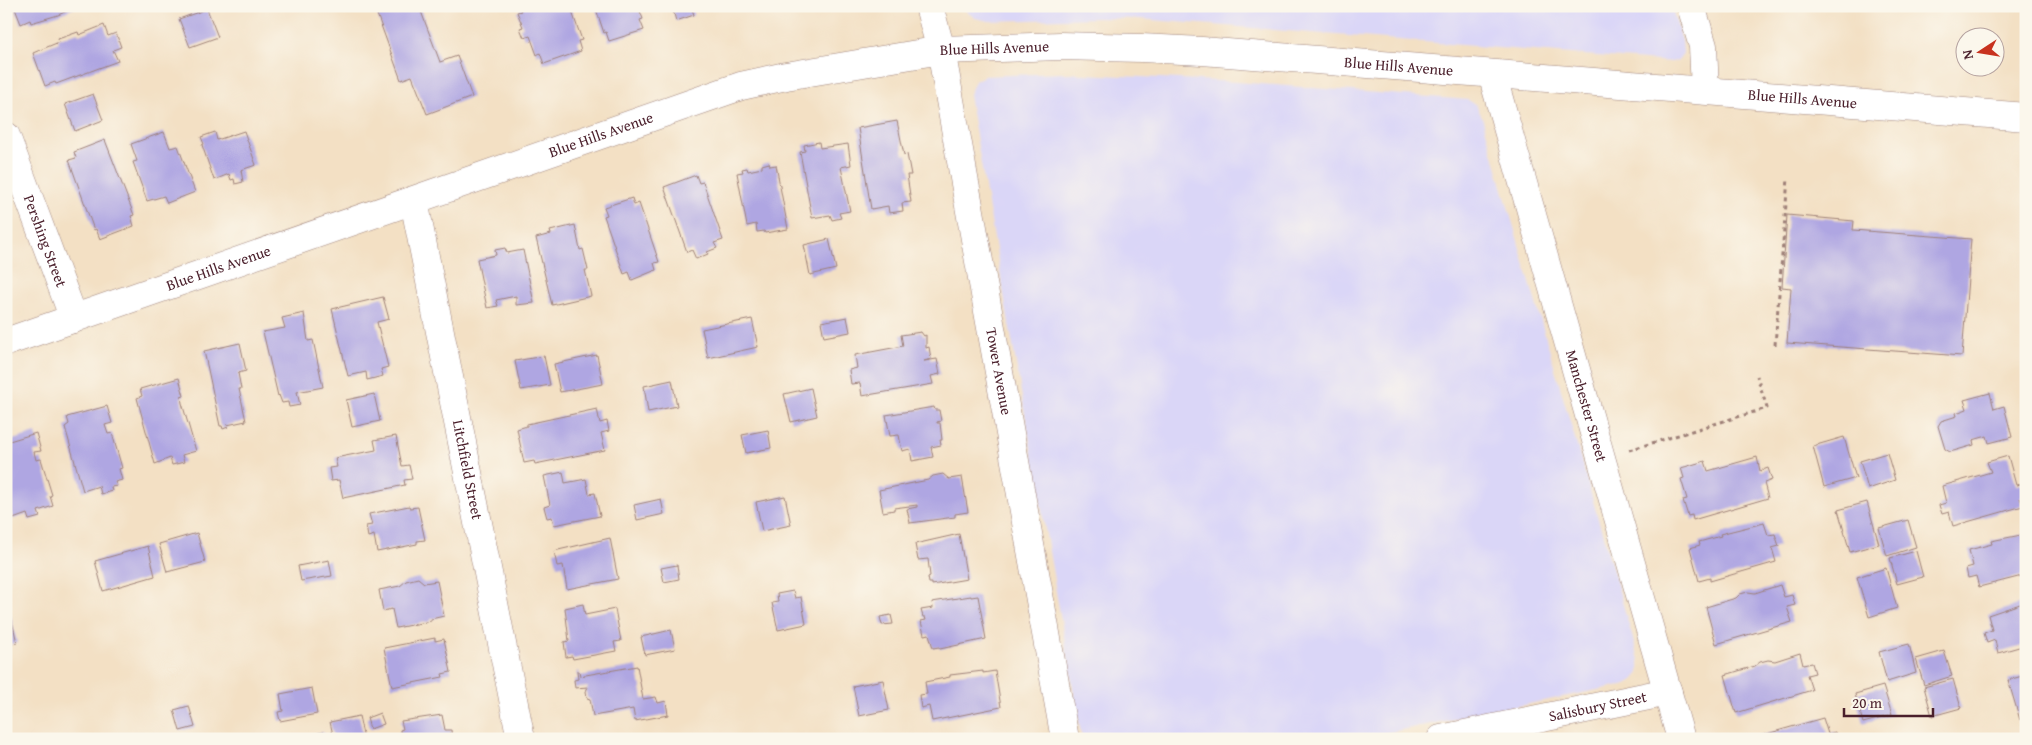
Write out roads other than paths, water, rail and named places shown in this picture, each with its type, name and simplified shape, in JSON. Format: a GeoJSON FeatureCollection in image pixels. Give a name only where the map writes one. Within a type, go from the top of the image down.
{"type":"FeatureCollection","features":[{"type":"Feature","properties":{"kind":"main road","name":"Tower Avenue"},"geometry":{"type":"LineString","coordinates":[[929,6],[941,50],[1065,739]]}},
{"type":"Feature","properties":{"kind":"main road"},"geometry":{"type":"LineString","coordinates":[[1691,6],[1703,46],[1705,90]]}},
{"type":"Feature","properties":{"kind":"main road","name":"Blue Hills Avenue"},"geometry":{"type":"LineString","coordinates":[[6,342],[741,86],[786,76],[941,50],[1060,46],[1158,49],[1705,90],[2026,118]]}},
{"type":"Feature","properties":{"kind":"main road","name":"Manchester Street"},"geometry":{"type":"LineString","coordinates":[[1492,74],[1681,739]]}},
{"type":"Feature","properties":{"kind":"main road","name":"Pershing Street"},"geometry":{"type":"LineString","coordinates":[[6,136],[74,319]]}},
{"type":"Feature","properties":{"kind":"main road","name":"Litchfield Street"},"geometry":{"type":"LineString","coordinates":[[414,201],[521,739]]}},
{"type":"Feature","properties":{"kind":"main road","name":"Salisbury Street"},"geometry":{"type":"LineString","coordinates":[[1441,739],[1668,692]]}}]}
